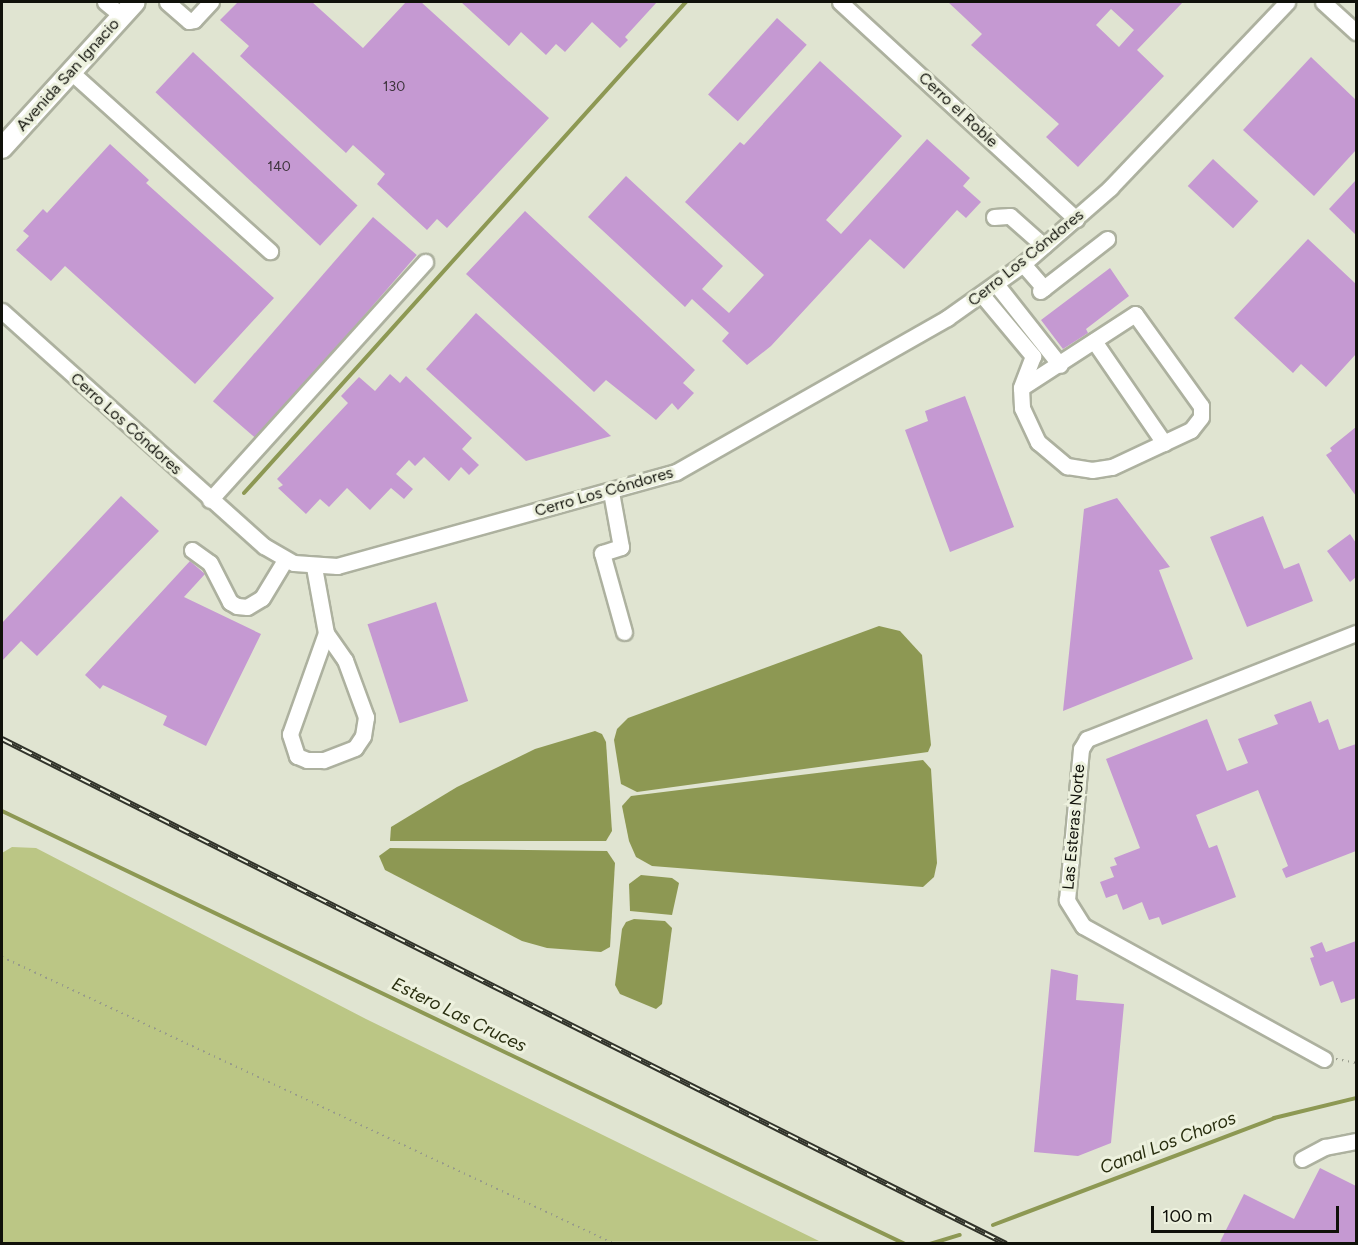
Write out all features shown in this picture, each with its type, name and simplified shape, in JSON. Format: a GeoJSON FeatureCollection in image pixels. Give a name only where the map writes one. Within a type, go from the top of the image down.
{"type":"FeatureCollection","features":[{"type":"Feature","properties":{"kind":"main road","name":"Avenida San Ignacio"},"geometry":{"type":"LineString","coordinates":[[2,148],[135,2]]}},
{"type":"Feature","properties":{"kind":"street"},"geometry":{"type":"LineString","coordinates":[[105,2],[122,16]]}},
{"type":"Feature","properties":{"kind":"street"},"geometry":{"type":"LineString","coordinates":[[167,2],[189,21],[194,20],[211,2]]}},
{"type":"Feature","properties":{"kind":"street","name":"Cerro el Roble"},"geometry":{"type":"LineString","coordinates":[[840,2],[1076,219]]}},
{"type":"Feature","properties":{"kind":"street","name":"Cerro Los Cóndores"},"geometry":{"type":"LineString","coordinates":[[2,311],[210,500],[285,560],[314,567],[338,566],[611,492],[689,466],[982,295],[1076,219],[1146,153],[1287,2]]}},
{"type":"Feature","properties":{"kind":"street"},"geometry":{"type":"LineString","coordinates":[[1323,2],[1356,32]]}},
{"type":"Feature","properties":{"kind":"street"},"geometry":{"type":"LineString","coordinates":[[71,72],[270,251]]}},
{"type":"Feature","properties":{"kind":"street"},"geometry":{"type":"LineString","coordinates":[[994,217],[1010,216],[1044,246]]}},
{"type":"Feature","properties":{"kind":"street"},"geometry":{"type":"LineString","coordinates":[[1023,264],[1042,290],[1107,239]]}},
{"type":"Feature","properties":{"kind":"street"},"geometry":{"type":"LineString","coordinates":[[210,500],[425,262]]}},
{"type":"Feature","properties":{"kind":"street"},"geometry":{"type":"LineString","coordinates":[[996,284],[1060,365]]}},
{"type":"Feature","properties":{"kind":"street"},"geometry":{"type":"LineString","coordinates":[[982,295],[1033,356],[1021,388],[1022,408],[1038,442],[1067,466],[1092,470],[1112,467],[1191,430],[1201,417],[1201,406],[1135,314],[1060,365],[1021,388]]}},
{"type":"Feature","properties":{"kind":"street"},"geometry":{"type":"LineString","coordinates":[[1094,341],[1164,443]]}},
{"type":"Feature","properties":{"kind":"street"},"geometry":{"type":"LineString","coordinates":[[611,492],[621,547],[602,553],[624,632]]}},
{"type":"Feature","properties":{"kind":"street"},"geometry":{"type":"LineString","coordinates":[[192,550],[210,563],[230,602],[237,606],[247,607],[262,598],[285,560]]}},
{"type":"Feature","properties":{"kind":"street"},"geometry":{"type":"LineString","coordinates":[[314,567],[326,633],[345,660],[366,717],[363,736],[355,748],[323,760],[307,760],[297,756],[290,734],[326,633]]}},
{"type":"Feature","properties":{"kind":"street","name":"Las Esteras Norte"},"geometry":{"type":"LineString","coordinates":[[1324,1059],[1083,926],[1067,900],[1081,748],[1087,739],[1356,633]]}},
{"type":"Feature","properties":{"kind":"street"},"geometry":{"type":"LineString","coordinates":[[1302,1159],[1325,1147],[1356,1141]]}},
{"type":"Feature","properties":{"kind":"path"},"geometry":{"type":"LineString","coordinates":[[2,957],[615,1244]]}},
{"type":"Feature","properties":{"kind":"path"},"geometry":{"type":"LineString","coordinates":[[1324,1059],[1356,1063]]}},
{"type":"Feature","properties":{"kind":"shaded area"},"geometry":{"type":"Polygon","coordinates":[[[879,626],[900,631],[922,655],[931,745],[928,752],[637,792],[621,784],[614,740],[617,729],[628,718],[879,626]]]}},
{"type":"Feature","properties":{"kind":"shaded area"},"geometry":{"type":"Polygon","coordinates":[[[595,731],[602,734],[606,742],[612,831],[606,841],[390,841],[391,827],[457,787],[535,749],[595,731]]]}},
{"type":"Feature","properties":{"kind":"shaded area"},"geometry":{"type":"Polygon","coordinates":[[[923,760],[931,769],[937,863],[934,877],[923,887],[652,866],[636,857],[629,841],[622,806],[631,796],[923,760]]]}},
{"type":"Feature","properties":{"kind":"shaded area"},"geometry":{"type":"Polygon","coordinates":[[[12,847],[36,848],[366,1019],[819,1241],[2,1243],[2,853],[12,847]]]}},
{"type":"Feature","properties":{"kind":"shaded area"},"geometry":{"type":"Polygon","coordinates":[[[390,848],[607,851],[615,863],[610,947],[601,952],[547,948],[522,941],[385,870],[379,856],[390,848]]]}},
{"type":"Feature","properties":{"kind":"shaded area"},"geometry":{"type":"Polygon","coordinates":[[[641,875],[672,878],[679,883],[672,915],[630,911],[629,884],[641,875]]]}},
{"type":"Feature","properties":{"kind":"shaded area"},"geometry":{"type":"Polygon","coordinates":[[[634,919],[665,921],[672,928],[662,1004],[656,1009],[620,994],[615,985],[622,929],[626,922],[634,919]]]}},
{"type":"Feature","properties":{"kind":"building"},"geometry":{"type":"Polygon","coordinates":[[[238,2],[312,2],[363,48],[406,2],[421,2],[549,118],[447,228],[437,219],[427,230],[377,184],[385,174],[353,145],[346,153],[240,56],[249,46],[220,20],[238,2]]]}},
{"type":"Feature","properties":{"kind":"building"},"geometry":{"type":"Polygon","coordinates":[[[461,2],[657,2],[625,37],[628,40],[620,48],[592,22],[565,52],[556,44],[546,55],[521,32],[509,46],[461,2]]]}},
{"type":"Feature","properties":{"kind":"building"},"geometry":{"type":"Polygon","coordinates":[[[948,2],[1183,2],[1137,50],[1164,76],[1078,167],[1046,137],[1059,124],[971,45],[982,34],[948,2]],[[1111,9],[1096,25],[1119,47],[1134,30],[1111,9]]]}},
{"type":"Feature","properties":{"kind":"building"},"geometry":{"type":"Polygon","coordinates":[[[777,18],[807,45],[738,121],[708,95],[777,18]]]}},
{"type":"Feature","properties":{"kind":"building"},"geometry":{"type":"Polygon","coordinates":[[[193,52],[358,205],[320,246],[155,92],[193,52]]]}},
{"type":"Feature","properties":{"kind":"building"},"geometry":{"type":"Polygon","coordinates":[[[1311,57],[1356,100],[1356,150],[1314,196],[1243,130],[1311,57]]]}},
{"type":"Feature","properties":{"kind":"building"},"geometry":{"type":"Polygon","coordinates":[[[820,61],[902,136],[826,220],[841,234],[927,139],[970,178],[963,186],[981,202],[966,218],[957,210],[904,269],[870,239],[771,346],[747,365],[722,341],[729,333],[692,299],[685,307],[588,217],[626,176],[723,266],[702,289],[729,313],[764,275],[685,202],[740,142],[744,145],[820,61]]]}},
{"type":"Feature","properties":{"kind":"building"},"geometry":{"type":"Polygon","coordinates":[[[110,144],[149,180],[146,183],[274,298],[195,384],[65,266],[51,281],[16,250],[29,236],[23,231],[43,209],[47,213],[110,144]]]}},
{"type":"Feature","properties":{"kind":"building"},"geometry":{"type":"Polygon","coordinates":[[[1213,159],[1258,201],[1233,228],[1188,186],[1213,159]]]}},
{"type":"Feature","properties":{"kind":"building"},"geometry":{"type":"Polygon","coordinates":[[[1356,180],[1356,235],[1329,209],[1356,180]]]}},
{"type":"Feature","properties":{"kind":"building"},"geometry":{"type":"Polygon","coordinates":[[[525,211],[695,370],[683,383],[694,393],[678,410],[672,403],[656,420],[606,380],[594,392],[466,274],[525,211]]]}},
{"type":"Feature","properties":{"kind":"building"},"geometry":{"type":"Polygon","coordinates":[[[373,217],[417,255],[257,439],[213,401],[373,217]]]}},
{"type":"Feature","properties":{"kind":"building"},"geometry":{"type":"Polygon","coordinates":[[[1308,239],[1356,284],[1356,354],[1326,387],[1301,364],[1293,373],[1234,318],[1308,239]]]}},
{"type":"Feature","properties":{"kind":"building"},"geometry":{"type":"Polygon","coordinates":[[[1110,268],[1129,296],[1086,329],[1088,333],[1063,349],[1041,320],[1110,268]]]}},
{"type":"Feature","properties":{"kind":"building"},"geometry":{"type":"Polygon","coordinates":[[[476,313],[611,436],[526,461],[426,369],[476,313]]]}},
{"type":"Feature","properties":{"kind":"building"},"geometry":{"type":"Polygon","coordinates":[[[390,374],[400,383],[406,376],[472,438],[462,449],[479,465],[469,475],[461,467],[449,481],[424,457],[415,466],[409,460],[396,474],[413,489],[404,499],[391,488],[370,510],[347,488],[329,507],[320,499],[306,514],[278,488],[283,485],[277,479],[348,403],[341,396],[359,377],[375,391],[390,374]]]}},
{"type":"Feature","properties":{"kind":"building"},"geometry":{"type":"Polygon","coordinates":[[[965,396],[1014,527],[950,552],[905,430],[928,421],[925,411],[965,396]]]}},
{"type":"Feature","properties":{"kind":"building"},"geometry":{"type":"Polygon","coordinates":[[[1356,427],[1356,496],[1326,455],[1332,451],[1330,448],[1356,427]]]}},
{"type":"Feature","properties":{"kind":"building"},"geometry":{"type":"Polygon","coordinates":[[[121,496],[159,531],[37,656],[21,641],[2,661],[2,623],[121,496]]]}},
{"type":"Feature","properties":{"kind":"building"},"geometry":{"type":"Polygon","coordinates":[[[1117,498],[1170,567],[1159,570],[1193,659],[1063,711],[1084,509],[1117,498]]]}},
{"type":"Feature","properties":{"kind":"building"},"geometry":{"type":"Polygon","coordinates":[[[1263,516],[1284,569],[1299,563],[1313,601],[1247,627],[1210,537],[1263,516]]]}},
{"type":"Feature","properties":{"kind":"building"},"geometry":{"type":"Polygon","coordinates":[[[1350,534],[1356,543],[1356,577],[1350,582],[1327,551],[1350,534]]]}},
{"type":"Feature","properties":{"kind":"building"},"geometry":{"type":"Polygon","coordinates":[[[190,561],[205,574],[184,597],[261,634],[206,746],[163,725],[167,716],[103,685],[100,689],[85,675],[190,561]]]}},
{"type":"Feature","properties":{"kind":"building"},"geometry":{"type":"Polygon","coordinates":[[[436,602],[468,701],[400,723],[368,624],[436,602]]]}},
{"type":"Feature","properties":{"kind":"building"},"geometry":{"type":"Polygon","coordinates":[[[1311,701],[1319,723],[1328,719],[1339,750],[1356,744],[1356,851],[1286,878],[1282,869],[1288,866],[1258,790],[1196,815],[1209,848],[1217,845],[1236,897],[1162,925],[1159,917],[1149,920],[1142,902],[1123,910],[1117,894],[1106,898],[1100,882],[1114,877],[1110,867],[1117,865],[1114,858],[1140,848],[1106,759],[1207,719],[1227,771],[1248,763],[1238,739],[1278,724],[1274,715],[1311,701]]]}},
{"type":"Feature","properties":{"kind":"building"},"geometry":{"type":"Polygon","coordinates":[[[1356,941],[1356,998],[1341,1003],[1333,981],[1320,986],[1310,958],[1314,957],[1310,947],[1322,942],[1326,952],[1356,941]]]}},
{"type":"Feature","properties":{"kind":"building"},"geometry":{"type":"Polygon","coordinates":[[[1051,969],[1078,975],[1076,1000],[1124,1004],[1111,1143],[1078,1156],[1034,1152],[1051,969]]]}},
{"type":"Feature","properties":{"kind":"building"},"geometry":{"type":"Polygon","coordinates":[[[1320,1168],[1356,1186],[1356,1244],[1219,1244],[1244,1194],[1294,1219],[1320,1168]]]}},
{"type":"Feature","properties":{"kind":"waterway"},"geometry":{"type":"LineString","coordinates":[[244,493],[686,2]]}},
{"type":"Feature","properties":{"kind":"waterway","name":"Estero Las Cruces"},"geometry":{"type":"LineString","coordinates":[[2,811],[905,1244]]}},
{"type":"Feature","properties":{"kind":"waterway","name":"Canal Los Choros"},"geometry":{"type":"LineString","coordinates":[[993,1225],[1274,1118],[1356,1098]]}},
{"type":"Feature","properties":{"kind":"waterway","name":"Estero Las Cruces"},"geometry":{"type":"LineString","coordinates":[[930,1244],[960,1235]]}},
{"type":"Feature","properties":{"kind":"railway"},"geometry":{"type":"LineString","coordinates":[[2,739],[1006,1244]]}}]}
